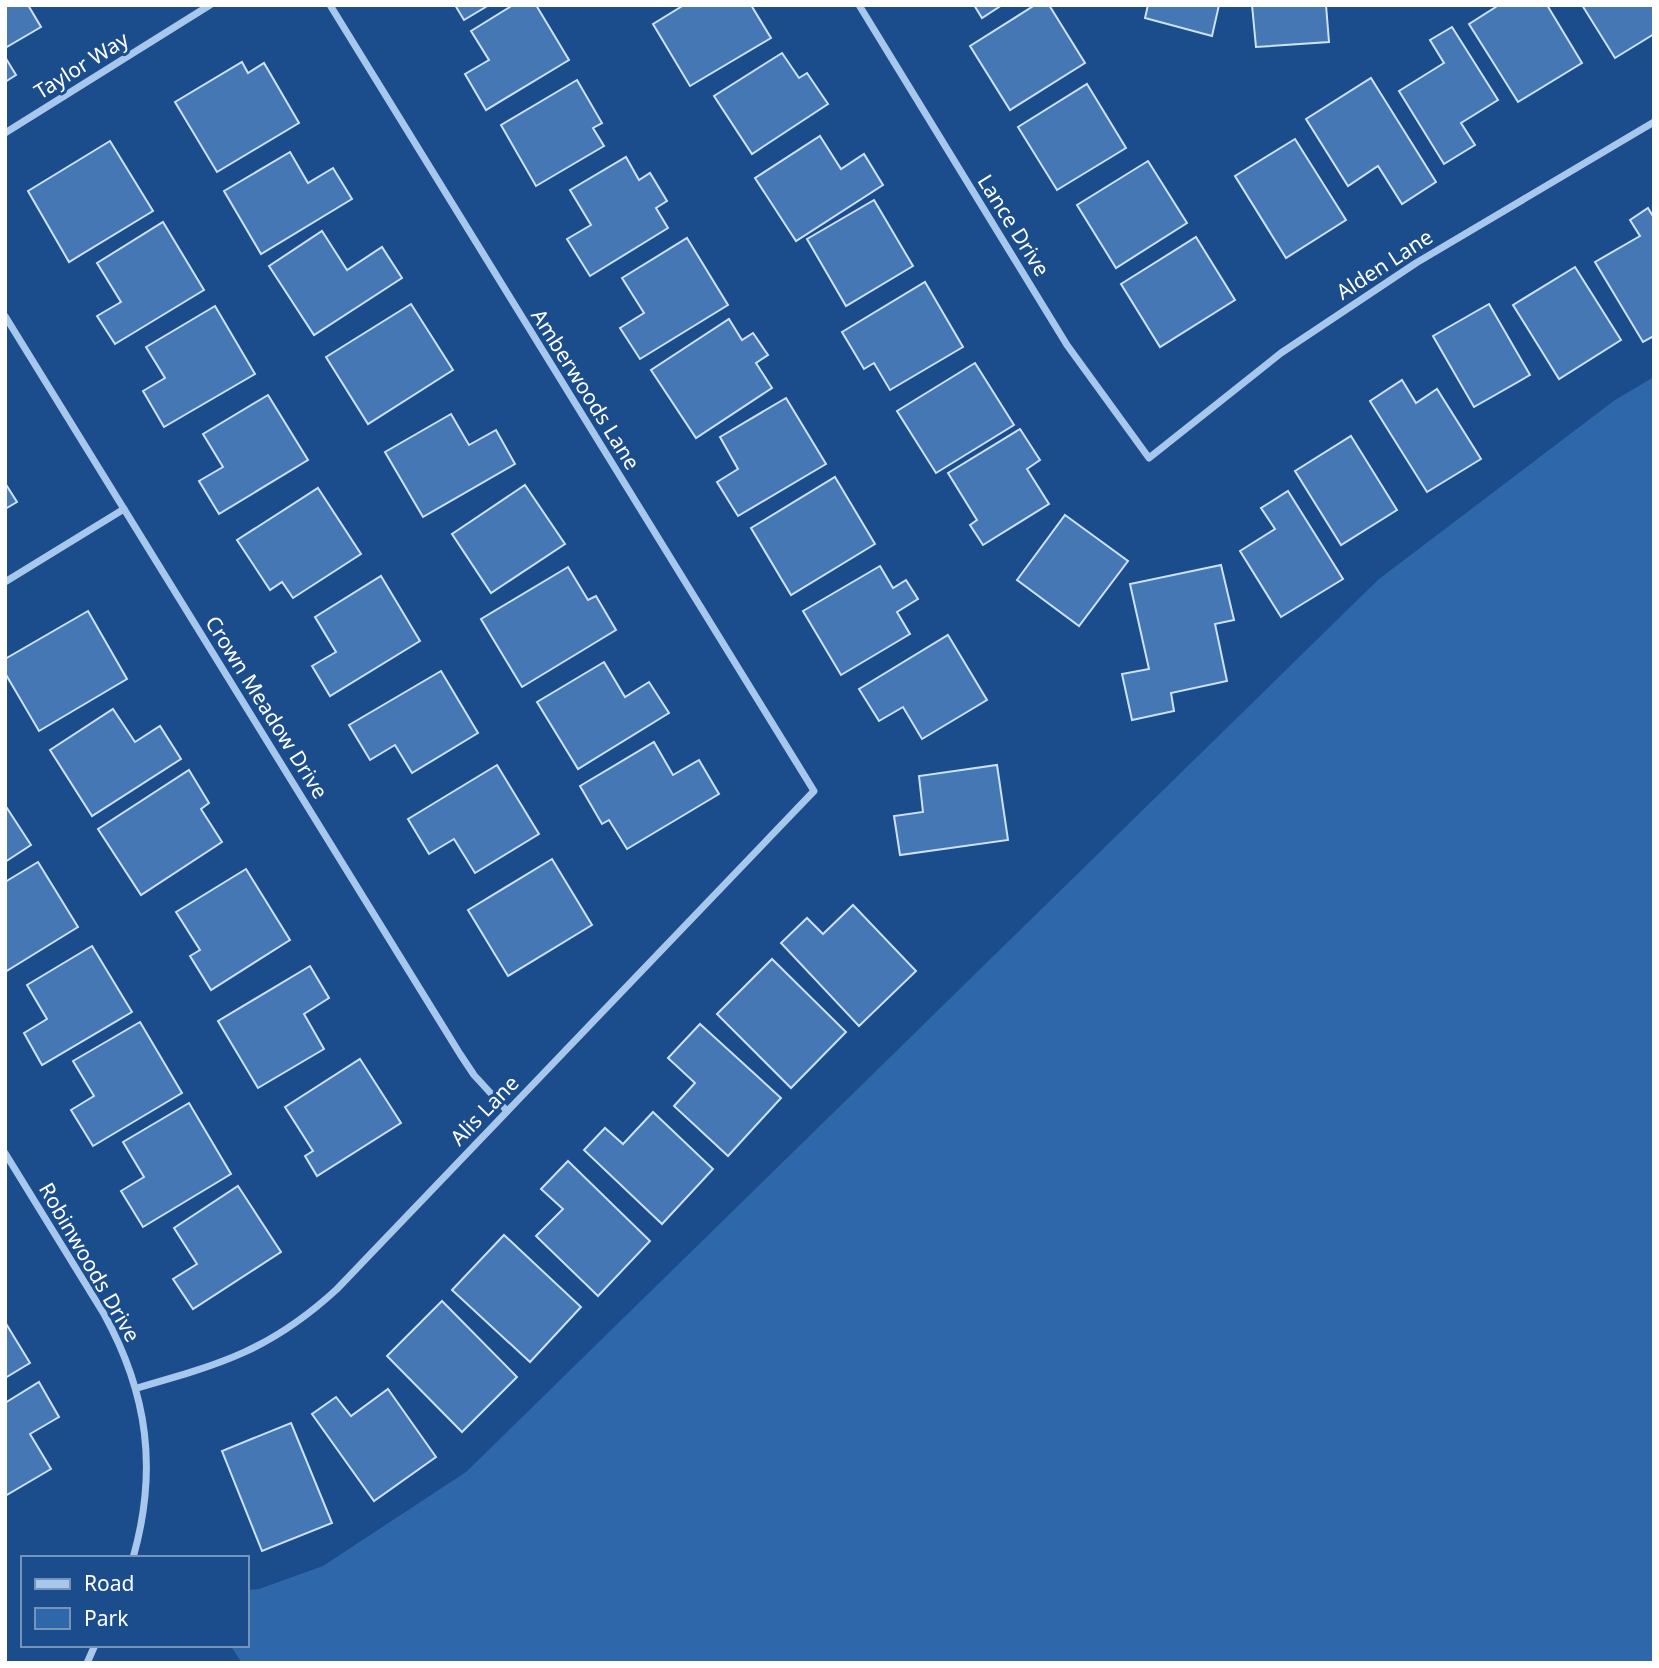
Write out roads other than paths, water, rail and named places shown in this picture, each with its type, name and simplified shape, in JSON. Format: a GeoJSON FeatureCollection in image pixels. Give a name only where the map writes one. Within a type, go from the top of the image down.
{"type":"FeatureCollection","features":[{"type":"Feature","properties":{"kind":"street","name":"Taylor Way"},"geometry":{"type":"LineString","coordinates":[[5,133],[210,5]]}},
{"type":"Feature","properties":{"kind":"street","name":"Amberwoods Lane"},"geometry":{"type":"LineString","coordinates":[[330,5],[814,791]]}},
{"type":"Feature","properties":{"kind":"street","name":"Lance Drive"},"geometry":{"type":"LineString","coordinates":[[859,5],[1067,345],[1149,458]]}},
{"type":"Feature","properties":{"kind":"street","name":"Alden Lane"},"geometry":{"type":"LineString","coordinates":[[1149,458],[1281,353],[1348,308],[1416,263],[1654,122]]}},
{"type":"Feature","properties":{"kind":"street","name":"Crown Meadow Drive"},"geometry":{"type":"LineString","coordinates":[[5,316],[460,1054],[507,1111]]}},
{"type":"Feature","properties":{"kind":"street"},"geometry":{"type":"LineString","coordinates":[[5,582],[124,509]]}},
{"type":"Feature","properties":{"kind":"street","name":"Alis Lane"},"geometry":{"type":"LineString","coordinates":[[137,1388],[235,1358],[263,1345],[298,1323],[337,1289],[814,791]]}},
{"type":"Feature","properties":{"kind":"street","name":"Robinwoods Drive"},"geometry":{"type":"LineString","coordinates":[[5,1153],[104,1314],[137,1388],[147,1446],[148,1476],[145,1506],[133,1556]]}},
{"type":"Feature","properties":{"kind":"street"},"geometry":{"type":"LineString","coordinates":[[87,1663],[94,1647]]}}]}
